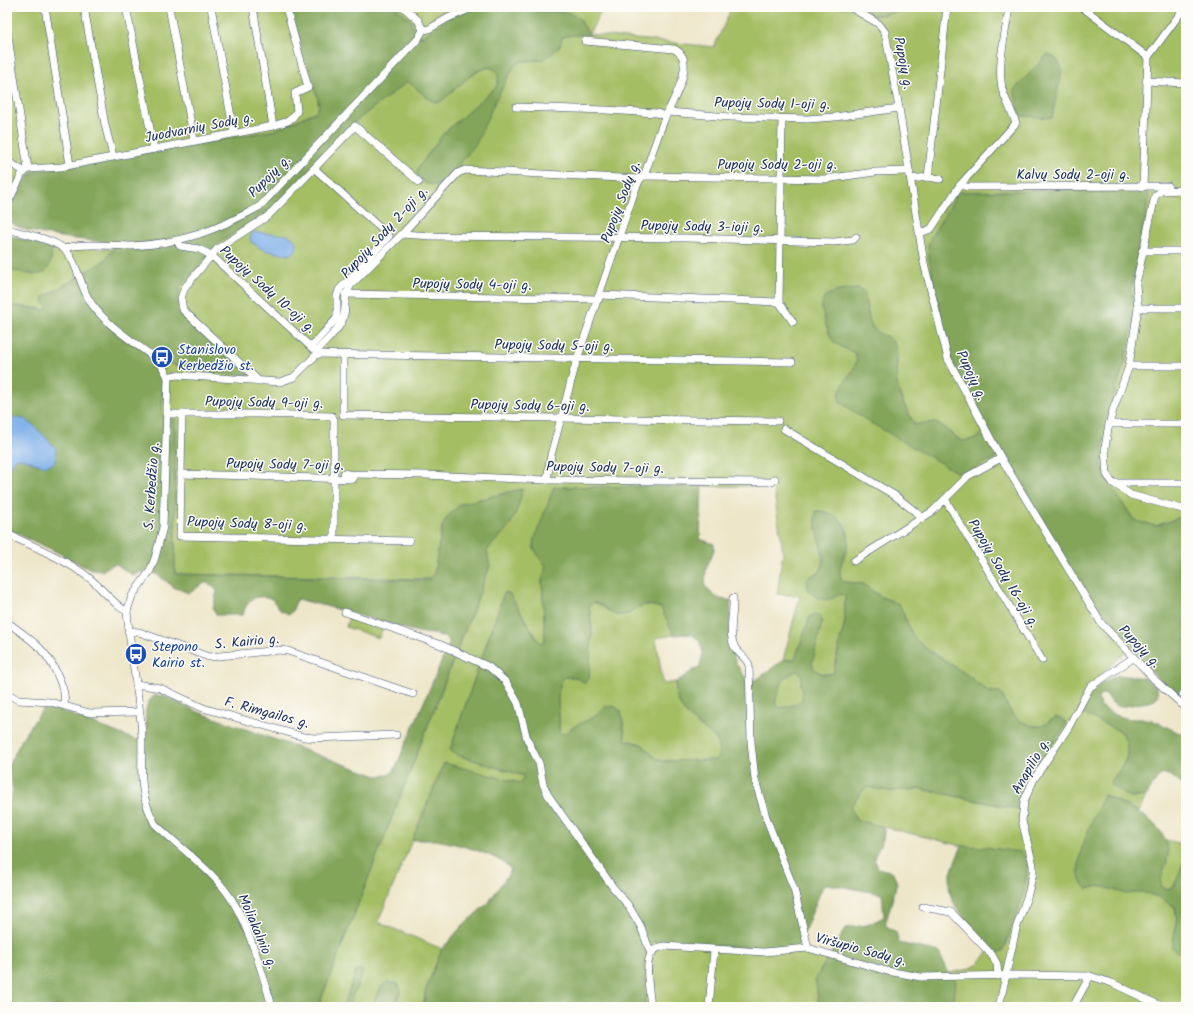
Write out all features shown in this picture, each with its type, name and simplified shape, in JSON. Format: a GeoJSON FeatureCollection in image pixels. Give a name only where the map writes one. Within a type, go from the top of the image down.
{"type":"FeatureCollection","features":[{"type":"Feature","properties":{"kind":"street"},"geometry":{"type":"LineString","coordinates":[[45,7],[70,165]]}},
{"type":"Feature","properties":{"kind":"street"},"geometry":{"type":"LineString","coordinates":[[84,7],[105,125],[113,156]]}},
{"type":"Feature","properties":{"kind":"street"},"geometry":{"type":"LineString","coordinates":[[126,7],[154,149]]}},
{"type":"Feature","properties":{"kind":"street"},"geometry":{"type":"LineString","coordinates":[[169,7],[194,140]]}},
{"type":"Feature","properties":{"kind":"street"},"geometry":{"type":"LineString","coordinates":[[210,7],[234,133]]}},
{"type":"Feature","properties":{"kind":"street"},"geometry":{"type":"LineString","coordinates":[[252,7],[273,126]]}},
{"type":"Feature","properties":{"kind":"street","name":"Juodvarnių Sodų g."},"geometry":{"type":"LineString","coordinates":[[27,170],[70,165],[273,126],[288,121],[293,117],[296,111],[295,93],[308,87],[286,7]]}},
{"type":"Feature","properties":{"kind":"street"},"geometry":{"type":"LineString","coordinates":[[403,7],[418,20],[423,30],[429,29],[448,18],[474,7]]}},
{"type":"Feature","properties":{"kind":"street","name":"Pupojų g."},"geometry":{"type":"LineString","coordinates":[[850,7],[879,24],[885,32],[924,263],[948,359],[1001,458],[1100,623],[1133,658],[1186,708]]}},
{"type":"Feature","properties":{"kind":"street"},"geometry":{"type":"LineString","coordinates":[[928,177],[947,7]]}},
{"type":"Feature","properties":{"kind":"street"},"geometry":{"type":"LineString","coordinates":[[920,233],[931,230],[960,185],[1016,123],[1004,95],[1001,82],[1009,7]]}},
{"type":"Feature","properties":{"kind":"street"},"geometry":{"type":"LineString","coordinates":[[1082,7],[1148,57]]}},
{"type":"Feature","properties":{"kind":"street"},"geometry":{"type":"LineString","coordinates":[[1143,187],[1148,57],[1185,7]]}},
{"type":"Feature","properties":{"kind":"street"},"geometry":{"type":"LineString","coordinates":[[7,30],[27,170],[15,188],[7,205]]}},
{"type":"Feature","properties":{"kind":"street","name":"Pupojų g."},"geometry":{"type":"LineString","coordinates":[[65,249],[72,246],[119,246],[177,241],[227,224],[259,207],[418,39],[423,30]]}},
{"type":"Feature","properties":{"kind":"street","name":"Pupojų Sodų g."},"geometry":{"type":"LineString","coordinates":[[547,480],[560,417],[577,358],[642,177],[666,114],[683,78],[683,62],[679,51],[668,48],[585,42]]}},
{"type":"Feature","properties":{"kind":"street"},"geometry":{"type":"LineString","coordinates":[[1146,81],[1186,83]]}},
{"type":"Feature","properties":{"kind":"street","name":"Pupojų Sodų 1-oji g."},"geometry":{"type":"LineString","coordinates":[[516,107],[782,119],[835,117],[899,108]]}},
{"type":"Feature","properties":{"kind":"street"},"geometry":{"type":"LineString","coordinates":[[782,119],[779,302],[793,322]]}},
{"type":"Feature","properties":{"kind":"street"},"geometry":{"type":"LineString","coordinates":[[259,381],[183,310],[181,298],[185,287],[211,255],[227,241],[268,216],[355,126],[419,182]]}},
{"type":"Feature","properties":{"kind":"street"},"geometry":{"type":"LineString","coordinates":[[7,161],[27,170]]}},
{"type":"Feature","properties":{"kind":"street"},"geometry":{"type":"LineString","coordinates":[[311,347],[337,318],[337,296],[339,290],[388,236],[315,169]]}},
{"type":"Feature","properties":{"kind":"street","name":"Pupojų Sodų 2-oji g."},"geometry":{"type":"LineString","coordinates":[[168,377],[176,376],[280,382],[290,380],[317,354],[318,350],[343,320],[345,294],[357,278],[402,234],[451,179],[465,170],[642,177],[825,179],[875,172],[909,171]]}},
{"type":"Feature","properties":{"kind":"street"},"geometry":{"type":"LineString","coordinates":[[911,179],[928,177],[940,179]]}},
{"type":"Feature","properties":{"kind":"street","name":"Kalvų Sodų 2-oji g."},"geometry":{"type":"LineString","coordinates":[[960,185],[967,188],[1186,186]]}},
{"type":"Feature","properties":{"kind":"street"},"geometry":{"type":"LineString","coordinates":[[1186,190],[1161,191],[1155,196],[1136,284],[1138,308],[1129,366],[1113,410],[1105,448],[1107,475],[1113,483],[1131,494],[1186,510]]}},
{"type":"Feature","properties":{"kind":"street"},"geometry":{"type":"LineString","coordinates":[[7,229],[51,242],[65,249],[88,298],[97,310],[111,324],[156,359],[161,364],[168,377]]}},
{"type":"Feature","properties":{"kind":"street","name":"Pupojų Sodų 3-ioji g."},"geometry":{"type":"LineString","coordinates":[[402,234],[431,236],[834,242],[853,240],[856,237]]}},
{"type":"Feature","properties":{"kind":"street","name":"Pupojų Sodų 10-oji g."},"geometry":{"type":"LineString","coordinates":[[177,241],[180,246],[199,249],[211,255],[317,354]]}},
{"type":"Feature","properties":{"kind":"street"},"geometry":{"type":"LineString","coordinates":[[1142,251],[1186,251]]}},
{"type":"Feature","properties":{"kind":"street","name":"Pupojų Sodų 4-oji g."},"geometry":{"type":"LineString","coordinates":[[345,294],[599,297],[779,302]]}},
{"type":"Feature","properties":{"kind":"street"},"geometry":{"type":"LineString","coordinates":[[1138,308],[1186,308]]}},
{"type":"Feature","properties":{"kind":"street","name":"Pupojų Sodų 5-oji g."},"geometry":{"type":"LineString","coordinates":[[317,354],[343,356],[792,362]]}},
{"type":"Feature","properties":{"kind":"street","name":"Pupojų Sodų 6-oji g."},"geometry":{"type":"LineString","coordinates":[[343,356],[343,415],[778,421]]}},
{"type":"Feature","properties":{"kind":"street"},"geometry":{"type":"LineString","coordinates":[[1129,366],[1186,366]]}},
{"type":"Feature","properties":{"kind":"street","name":"S. Kerbedžio g."},"geometry":{"type":"LineString","coordinates":[[155,824],[142,792],[142,734],[128,631],[127,611],[132,596],[150,571],[161,534],[164,513],[168,377]]}},
{"type":"Feature","properties":{"kind":"street","name":"Pupojų Sodų 9-oji g."},"geometry":{"type":"LineString","coordinates":[[168,414],[332,416],[334,420],[334,539]]}},
{"type":"Feature","properties":{"kind":"street","name":"Pupojų Sodų 8-oji g."},"geometry":{"type":"LineString","coordinates":[[182,414],[180,536],[409,540]]}},
{"type":"Feature","properties":{"kind":"street"},"geometry":{"type":"LineString","coordinates":[[1110,424],[1186,424]]}},
{"type":"Feature","properties":{"kind":"street"},"geometry":{"type":"LineString","coordinates":[[784,429],[894,495],[922,517]]}},
{"type":"Feature","properties":{"kind":"street"},"geometry":{"type":"LineString","coordinates":[[854,561],[933,511],[968,476],[1001,458]]}},
{"type":"Feature","properties":{"kind":"street","name":"Pupojų Sodų 7-oji g."},"geometry":{"type":"LineString","coordinates":[[344,473],[547,480],[772,482],[776,479]]}},
{"type":"Feature","properties":{"kind":"street","name":"Pupojų Sodų 7-oji g."},"geometry":{"type":"LineString","coordinates":[[182,474],[334,479],[429,479],[434,475]]}},
{"type":"Feature","properties":{"kind":"street"},"geometry":{"type":"LineString","coordinates":[[1113,483],[1186,483]]}},
{"type":"Feature","properties":{"kind":"street","name":"Pupojų Sodų 16-oji g."},"geometry":{"type":"LineString","coordinates":[[945,499],[1042,660]]}},
{"type":"Feature","properties":{"kind":"street"},"geometry":{"type":"LineString","coordinates":[[7,534],[72,566],[89,577],[120,608],[127,611]]}},
{"type":"Feature","properties":{"kind":"street"},"geometry":{"type":"LineString","coordinates":[[733,598],[732,637],[734,645],[747,660],[749,665],[751,742],[755,780],[767,820],[794,889],[808,948]]}},
{"type":"Feature","properties":{"kind":"street"},"geometry":{"type":"LineString","coordinates":[[345,612],[441,645],[474,659],[489,667],[506,682],[518,703],[527,739],[539,763],[543,784],[548,795],[612,886],[628,905],[641,926],[651,954],[648,966],[651,1007]]}},
{"type":"Feature","properties":{"kind":"street"},"geometry":{"type":"LineString","coordinates":[[7,622],[34,641],[46,652],[52,662],[63,690],[64,705]]}},
{"type":"Feature","properties":{"kind":"street","name":"S. Kairio g."},"geometry":{"type":"LineString","coordinates":[[128,631],[139,632],[209,657],[280,650],[288,651],[413,694]]}},
{"type":"Feature","properties":{"kind":"street","name":"Anapilio g."},"geometry":{"type":"LineString","coordinates":[[1000,1007],[1001,975],[1028,894],[1033,873],[1033,864],[1022,821],[1024,801],[1034,780],[1068,728],[1090,687],[1133,658]]}},
{"type":"Feature","properties":{"kind":"street","name":"F. Rimgailos g."},"geometry":{"type":"LineString","coordinates":[[136,684],[160,688],[203,708],[304,737],[315,738],[396,735]]}},
{"type":"Feature","properties":{"kind":"street"},"geometry":{"type":"LineString","coordinates":[[7,693],[18,700],[50,702],[90,713],[139,712]]}},
{"type":"Feature","properties":{"kind":"street","name":"Moliakalnio g."},"geometry":{"type":"LineString","coordinates":[[155,824],[216,880],[236,906],[272,1007]]}},
{"type":"Feature","properties":{"kind":"street"},"geometry":{"type":"LineString","coordinates":[[923,908],[951,912],[992,955],[1001,975]]}},
{"type":"Feature","properties":{"kind":"street","name":"Viršupio Sodų g."},"geometry":{"type":"LineString","coordinates":[[651,954],[655,950],[664,946],[764,952],[808,948],[899,974],[921,977],[1001,975],[1090,976],[1112,983],[1163,1007]]}},
{"type":"Feature","properties":{"kind":"street"},"geometry":{"type":"LineString","coordinates":[[709,1007],[714,950]]}},
{"type":"Feature","properties":{"kind":"street"},"geometry":{"type":"LineString","coordinates":[[1073,1007],[1090,976]]}},
{"type":"Feature","properties":{"kind":"green space"},"geometry":{"type":"Polygon","coordinates":[[[7,7],[288,7],[306,79],[314,89],[317,97],[318,110],[276,130],[36,172],[27,176],[23,172],[7,201],[7,7]]]}},
{"type":"Feature","properties":{"kind":"green space"},"geometry":{"type":"Polygon","coordinates":[[[288,7],[394,7],[411,20],[415,36],[423,36],[465,7],[505,7],[512,10],[567,12],[579,18],[589,34],[566,36],[562,38],[559,47],[550,56],[541,60],[522,61],[515,65],[496,99],[476,144],[445,181],[439,185],[426,184],[417,174],[418,168],[443,134],[496,87],[498,80],[497,73],[490,68],[480,70],[468,78],[440,102],[435,102],[427,98],[407,82],[357,120],[272,208],[220,242],[180,286],[177,301],[181,313],[249,375],[188,370],[164,361],[162,416],[175,419],[175,574],[430,579],[434,574],[442,527],[447,517],[460,504],[522,489],[520,500],[514,516],[504,533],[491,545],[487,551],[490,566],[318,1007],[7,1007],[7,803],[12,795],[12,785],[8,766],[26,732],[46,705],[136,740],[145,737],[147,734],[146,708],[148,703],[155,695],[164,696],[198,712],[377,776],[388,775],[394,771],[449,644],[449,640],[441,636],[414,631],[297,599],[292,612],[289,614],[280,610],[272,599],[257,597],[250,601],[243,615],[216,615],[213,608],[217,591],[209,584],[203,584],[189,593],[175,588],[155,573],[141,572],[136,575],[131,574],[116,564],[111,565],[102,571],[85,567],[53,550],[7,529],[7,470],[16,458],[21,458],[39,465],[24,419],[7,417],[7,305],[45,310],[48,306],[43,302],[44,297],[104,261],[113,249],[113,243],[59,237],[18,227],[11,222],[8,215],[11,202],[24,181],[36,172],[276,130],[316,112],[319,104],[317,94],[312,85],[306,79],[288,7]]]}},
{"type":"Feature","properties":{"kind":"green space"},"geometry":{"type":"Polygon","coordinates":[[[394,7],[465,7],[423,36],[415,36],[411,20],[394,7]]]}},
{"type":"Feature","properties":{"kind":"green space"},"geometry":{"type":"Polygon","coordinates":[[[505,7],[604,7],[589,34],[714,47],[732,7],[858,7],[872,16],[898,12],[905,7],[1186,7],[1186,515],[1156,526],[1134,520],[1109,483],[1102,467],[1103,444],[1110,406],[1125,362],[1135,312],[1131,290],[1149,197],[1142,188],[960,192],[957,194],[983,432],[975,439],[962,441],[938,424],[915,425],[904,404],[898,388],[897,355],[895,346],[891,339],[878,333],[871,325],[864,292],[858,288],[821,308],[831,337],[835,343],[856,354],[857,365],[845,381],[963,474],[1003,454],[1090,602],[1128,650],[1099,676],[1099,682],[1078,710],[1123,733],[1127,749],[1126,760],[1110,784],[1131,798],[1146,796],[1139,812],[1105,795],[1087,889],[1100,886],[1127,894],[1142,892],[1159,897],[1175,907],[1177,922],[1172,947],[1186,957],[1186,1007],[949,1007],[948,973],[973,967],[991,948],[998,953],[1003,950],[1008,934],[977,847],[962,846],[856,820],[851,806],[865,788],[869,787],[889,791],[921,789],[1010,808],[1021,799],[1042,726],[1033,726],[1020,721],[1011,712],[1000,692],[989,692],[966,674],[925,648],[913,636],[899,604],[881,597],[863,584],[845,582],[841,580],[839,568],[844,558],[847,546],[848,532],[846,527],[838,518],[822,511],[816,511],[823,565],[819,572],[811,576],[845,597],[845,621],[833,673],[820,673],[813,667],[812,664],[821,618],[816,614],[810,617],[795,659],[783,660],[800,596],[777,594],[783,552],[773,486],[554,487],[534,549],[546,566],[542,581],[545,639],[543,643],[539,642],[509,593],[504,593],[450,750],[454,754],[524,776],[520,783],[444,764],[378,922],[442,949],[425,992],[423,1006],[394,1007],[401,990],[381,987],[371,1007],[348,1007],[363,971],[357,969],[343,1007],[318,1007],[490,566],[487,551],[491,545],[504,533],[512,521],[520,500],[521,489],[460,504],[447,517],[442,527],[434,574],[430,579],[175,574],[175,419],[162,416],[164,361],[188,370],[249,375],[181,313],[177,301],[180,286],[220,242],[272,208],[357,120],[407,81],[427,98],[435,102],[440,102],[480,70],[486,68],[493,69],[496,71],[498,77],[496,87],[443,134],[418,168],[432,185],[439,185],[445,181],[515,65],[522,61],[541,60],[559,47],[562,38],[566,36],[567,12],[511,10],[505,7]]]}},
{"type":"Feature","properties":{"kind":"green space"},"geometry":{"type":"Polygon","coordinates":[[[858,7],[905,7],[898,12],[872,16],[858,7]]]}},
{"type":"Feature","properties":{"kind":"green space"},"geometry":{"type":"Polygon","coordinates":[[[1048,54],[1057,60],[1062,70],[1052,118],[1022,116],[1020,114],[1014,90],[1048,54]]]}},
{"type":"Feature","properties":{"kind":"green space"},"geometry":{"type":"Polygon","coordinates":[[[1142,188],[1147,191],[1149,197],[1131,290],[1135,312],[1125,362],[1110,406],[1103,444],[1102,467],[1109,483],[1134,520],[1156,526],[1186,515],[1186,683],[1177,696],[1120,640],[1090,602],[1003,454],[963,474],[958,473],[866,420],[840,402],[840,390],[855,366],[856,354],[834,342],[827,327],[822,307],[824,298],[827,295],[837,291],[856,289],[864,292],[868,315],[872,327],[891,339],[895,346],[897,355],[898,388],[904,404],[915,425],[923,423],[936,423],[945,428],[961,441],[975,439],[983,432],[950,356],[929,259],[928,244],[931,237],[957,194],[960,192],[1142,188]]]}},
{"type":"Feature","properties":{"kind":"green space"},"geometry":{"type":"Polygon","coordinates":[[[7,235],[50,247],[51,259],[46,270],[39,274],[29,274],[15,271],[7,275],[7,235]]]}},
{"type":"Feature","properties":{"kind":"green space"},"geometry":{"type":"Polygon","coordinates":[[[50,247],[113,249],[104,261],[44,297],[48,306],[45,310],[7,305],[7,275],[15,270],[34,275],[51,252],[50,247]]]}},
{"type":"Feature","properties":{"kind":"green space"},"geometry":{"type":"Polygon","coordinates":[[[702,486],[700,539],[714,544],[714,550],[706,569],[705,586],[716,597],[723,600],[731,600],[730,643],[736,661],[748,680],[756,680],[783,660],[795,659],[810,617],[815,614],[820,616],[822,623],[812,664],[813,667],[820,673],[833,673],[845,621],[845,597],[842,594],[830,599],[821,599],[810,592],[807,584],[807,579],[819,572],[823,565],[822,550],[815,518],[816,511],[824,512],[836,517],[847,531],[849,539],[841,566],[840,573],[842,580],[845,582],[863,584],[881,597],[899,604],[913,636],[925,648],[966,674],[989,692],[1000,692],[1012,715],[1020,721],[1033,726],[1042,726],[1056,717],[1061,718],[1067,723],[1033,775],[1022,797],[1019,809],[921,789],[889,791],[869,787],[865,788],[851,806],[856,820],[884,827],[882,841],[874,859],[878,868],[893,872],[897,883],[885,925],[896,932],[899,943],[939,952],[948,973],[956,981],[954,1000],[951,1006],[834,1007],[819,1003],[815,980],[846,928],[867,925],[884,917],[882,894],[827,884],[822,888],[797,949],[683,944],[669,941],[652,942],[646,953],[645,1007],[422,1007],[425,999],[425,992],[442,949],[461,927],[489,902],[511,870],[506,864],[498,859],[464,846],[434,840],[412,840],[444,763],[520,783],[524,776],[454,754],[450,750],[504,593],[509,593],[539,642],[543,643],[545,639],[542,581],[546,566],[534,549],[533,543],[554,487],[702,486]],[[593,602],[589,606],[592,630],[589,679],[585,683],[575,677],[564,677],[558,696],[559,732],[561,734],[565,733],[575,726],[594,717],[604,707],[613,706],[621,711],[626,741],[639,743],[656,758],[662,761],[716,760],[719,753],[717,739],[695,722],[682,708],[676,691],[676,682],[700,666],[703,653],[699,640],[691,634],[674,635],[661,608],[646,605],[626,614],[616,615],[593,602]],[[797,671],[788,676],[779,688],[775,704],[780,708],[796,704],[803,699],[801,684],[802,676],[797,671]]]}},
{"type":"Feature","properties":{"kind":"green space"},"geometry":{"type":"Polygon","coordinates":[[[593,602],[616,615],[626,614],[646,605],[661,608],[674,635],[656,638],[663,684],[676,682],[678,700],[682,708],[695,722],[717,739],[719,753],[716,760],[662,761],[652,755],[639,743],[626,741],[621,711],[604,707],[588,721],[575,726],[561,735],[559,732],[559,690],[564,677],[575,677],[585,683],[592,630],[589,605],[593,602]]]}},
{"type":"Feature","properties":{"kind":"green space"},"geometry":{"type":"Polygon","coordinates":[[[349,616],[383,627],[379,638],[346,627],[349,616]]]}},
{"type":"Feature","properties":{"kind":"green space"},"geometry":{"type":"Polygon","coordinates":[[[797,671],[802,676],[801,684],[803,699],[796,705],[780,708],[775,704],[779,688],[788,676],[797,671]]]}},
{"type":"Feature","properties":{"kind":"green space"},"geometry":{"type":"Polygon","coordinates":[[[1119,675],[1145,678],[1157,687],[1158,696],[1153,701],[1120,707],[1112,703],[1107,695],[1102,694],[1098,698],[1100,706],[1121,717],[1152,720],[1186,735],[1186,787],[1181,785],[1171,776],[1162,775],[1158,777],[1146,796],[1131,797],[1123,794],[1110,783],[1126,760],[1127,749],[1123,733],[1078,711],[1086,697],[1094,688],[1099,684],[1119,675]]]}},
{"type":"Feature","properties":{"kind":"green space"},"geometry":{"type":"Polygon","coordinates":[[[1104,795],[1136,811],[1155,825],[1162,834],[1167,843],[1168,855],[1161,879],[1162,888],[1168,889],[1174,887],[1186,856],[1186,957],[1172,947],[1177,922],[1175,907],[1159,897],[1142,892],[1127,894],[1100,886],[1087,889],[1081,881],[1079,870],[1080,857],[1089,829],[1104,795]]]}},
{"type":"Feature","properties":{"kind":"green space"},"geometry":{"type":"Polygon","coordinates":[[[1166,840],[1186,845],[1185,858],[1178,880],[1174,885],[1168,888],[1162,888],[1160,882],[1168,856],[1166,840]]]}},
{"type":"Feature","properties":{"kind":"green space"},"geometry":{"type":"Polygon","coordinates":[[[962,846],[985,847],[1020,852],[1026,859],[1027,870],[1022,899],[1003,951],[998,953],[984,941],[963,916],[951,897],[949,889],[952,870],[962,846]]]}},
{"type":"Feature","properties":{"kind":"green space"},"geometry":{"type":"Polygon","coordinates":[[[669,941],[683,944],[797,949],[827,959],[815,980],[819,1003],[834,1007],[645,1007],[646,953],[652,942],[669,941]]]}},
{"type":"Feature","properties":{"kind":"green space"},"geometry":{"type":"Polygon","coordinates":[[[357,969],[363,971],[348,1007],[343,1007],[357,969]]]}},
{"type":"Feature","properties":{"kind":"green space"},"geometry":{"type":"Polygon","coordinates":[[[387,982],[398,984],[401,990],[394,1007],[371,1007],[381,987],[387,982]]]}},
{"type":"Feature","properties":{"kind":"water"},"geometry":{"type":"Polygon","coordinates":[[[254,232],[287,235],[293,238],[297,244],[296,250],[289,255],[264,250],[251,242],[250,237],[254,232]]]}},
{"type":"Feature","properties":{"kind":"water"},"geometry":{"type":"Polygon","coordinates":[[[7,417],[24,419],[32,424],[56,448],[55,462],[50,465],[40,465],[21,458],[16,458],[7,470],[7,417]]]}},
{"type":"Feature","properties":{"kind":"place","name":"Stanislovo Kerbedžio st."},"geometry":{"type":"Point","coordinates":[162,357]}},
{"type":"Feature","properties":{"kind":"place","name":"Stepono Kairio st."},"geometry":{"type":"Point","coordinates":[136,654]}}]}
